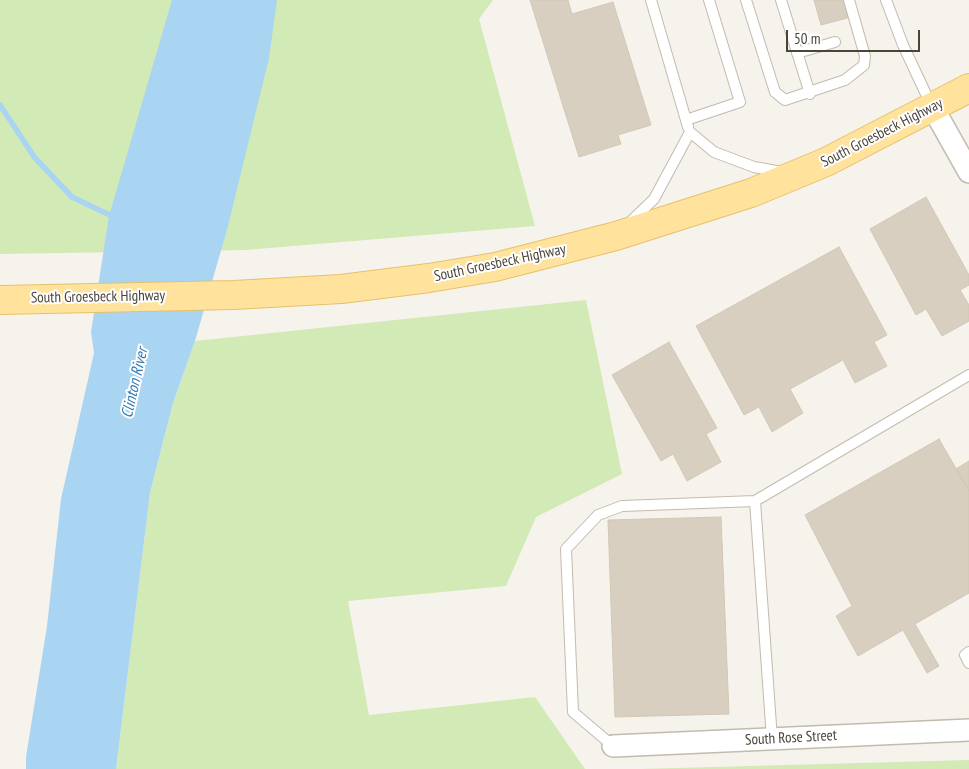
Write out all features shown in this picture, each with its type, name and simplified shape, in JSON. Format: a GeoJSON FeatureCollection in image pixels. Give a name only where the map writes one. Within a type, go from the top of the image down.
{"type":"FeatureCollection","features":[{"type":"Feature","properties":{"kind":"main road","name":"South Groesbeck Highway"},"geometry":{"type":"LineString","coordinates":[[0,300],[67,297],[234,295],[341,289],[429,278],[495,267],[616,236],[741,196],[826,162],[969,88]]}},
{"type":"Feature","properties":{"kind":"street"},"geometry":{"type":"LineString","coordinates":[[933,108],[969,172]]}},
{"type":"Feature","properties":{"kind":"street","name":"South Rose Street"},"geometry":{"type":"LineString","coordinates":[[613,746],[969,730]]}},
{"type":"Feature","properties":{"kind":"lane"},"geometry":{"type":"LineString","coordinates":[[651,0],[690,132],[714,152],[754,167],[795,174]]}},
{"type":"Feature","properties":{"kind":"lane"},"geometry":{"type":"LineString","coordinates":[[686,120],[740,102],[710,0]]}},
{"type":"Feature","properties":{"kind":"lane"},"geometry":{"type":"LineString","coordinates":[[746,0],[775,92],[785,100],[810,94],[845,80],[864,65],[865,56],[849,0]]}},
{"type":"Feature","properties":{"kind":"lane"},"geometry":{"type":"LineString","coordinates":[[781,0],[810,94]]}},
{"type":"Feature","properties":{"kind":"lane"},"geometry":{"type":"LineString","coordinates":[[887,0],[906,52],[933,108]]}},
{"type":"Feature","properties":{"kind":"lane"},"geometry":{"type":"LineString","coordinates":[[797,53],[835,42]]}},
{"type":"Feature","properties":{"kind":"lane"},"geometry":{"type":"LineString","coordinates":[[616,236],[654,199],[690,132]]}},
{"type":"Feature","properties":{"kind":"lane"},"geometry":{"type":"LineString","coordinates":[[613,746],[573,712],[566,549],[598,515],[622,506],[756,501],[969,375]]}},
{"type":"Feature","properties":{"kind":"lane"},"geometry":{"type":"LineString","coordinates":[[756,501],[772,739]]}},
{"type":"Feature","properties":{"kind":"lane"},"geometry":{"type":"LineString","coordinates":[[969,652],[965,655],[969,663]]}},
{"type":"Feature","properties":{"kind":"green space"},"geometry":{"type":"Polygon","coordinates":[[[0,0],[493,0],[479,19],[535,226],[245,250],[0,254],[0,0]]]}},
{"type":"Feature","properties":{"kind":"green space"},"geometry":{"type":"Polygon","coordinates":[[[586,300],[622,474],[536,517],[506,586],[348,601],[369,715],[535,697],[585,769],[116,769],[150,493],[173,403],[195,341],[586,300]]]}},
{"type":"Feature","properties":{"kind":"green space"},"geometry":{"type":"Polygon","coordinates":[[[969,760],[969,769],[640,769],[969,760]]]}},
{"type":"Feature","properties":{"kind":"water","name":"Clinton River"},"geometry":{"type":"Polygon","coordinates":[[[172,0],[277,0],[269,58],[228,226],[195,341],[173,403],[150,493],[116,769],[26,769],[26,757],[47,626],[61,499],[94,353],[91,332],[109,216],[172,0]]]}},
{"type":"Feature","properties":{"kind":"building"},"geometry":{"type":"Polygon","coordinates":[[[530,0],[568,0],[572,14],[613,2],[651,125],[618,135],[621,144],[579,157],[530,0]]]}},
{"type":"Feature","properties":{"kind":"building"},"geometry":{"type":"Polygon","coordinates":[[[814,0],[846,0],[851,17],[821,25],[814,0]]]}},
{"type":"Feature","properties":{"kind":"building"},"geometry":{"type":"Polygon","coordinates":[[[926,197],[969,275],[969,285],[960,290],[969,305],[969,321],[942,336],[926,309],[916,315],[870,229],[926,197]]]}},
{"type":"Feature","properties":{"kind":"building"},"geometry":{"type":"Polygon","coordinates":[[[839,247],[887,335],[874,342],[887,366],[855,383],[843,360],[790,389],[803,413],[772,432],[759,407],[744,415],[696,326],[839,247]]]}},
{"type":"Feature","properties":{"kind":"building"},"geometry":{"type":"Polygon","coordinates":[[[669,342],[717,428],[706,434],[721,462],[687,481],[673,454],[661,461],[612,375],[669,342]]]}},
{"type":"Feature","properties":{"kind":"building"},"geometry":{"type":"Polygon","coordinates":[[[939,439],[969,491],[969,593],[915,624],[939,666],[927,673],[903,630],[858,656],[836,616],[852,606],[805,515],[939,439]]]}},
{"type":"Feature","properties":{"kind":"building"},"geometry":{"type":"Polygon","coordinates":[[[969,461],[969,491],[956,469],[969,461]]]}},
{"type":"Feature","properties":{"kind":"building"},"geometry":{"type":"Polygon","coordinates":[[[721,517],[729,714],[615,717],[608,520],[721,517]]]}},
{"type":"Feature","properties":{"kind":"waterway"},"geometry":{"type":"LineString","coordinates":[[0,105],[35,158],[72,197],[116,218]]}}]}
